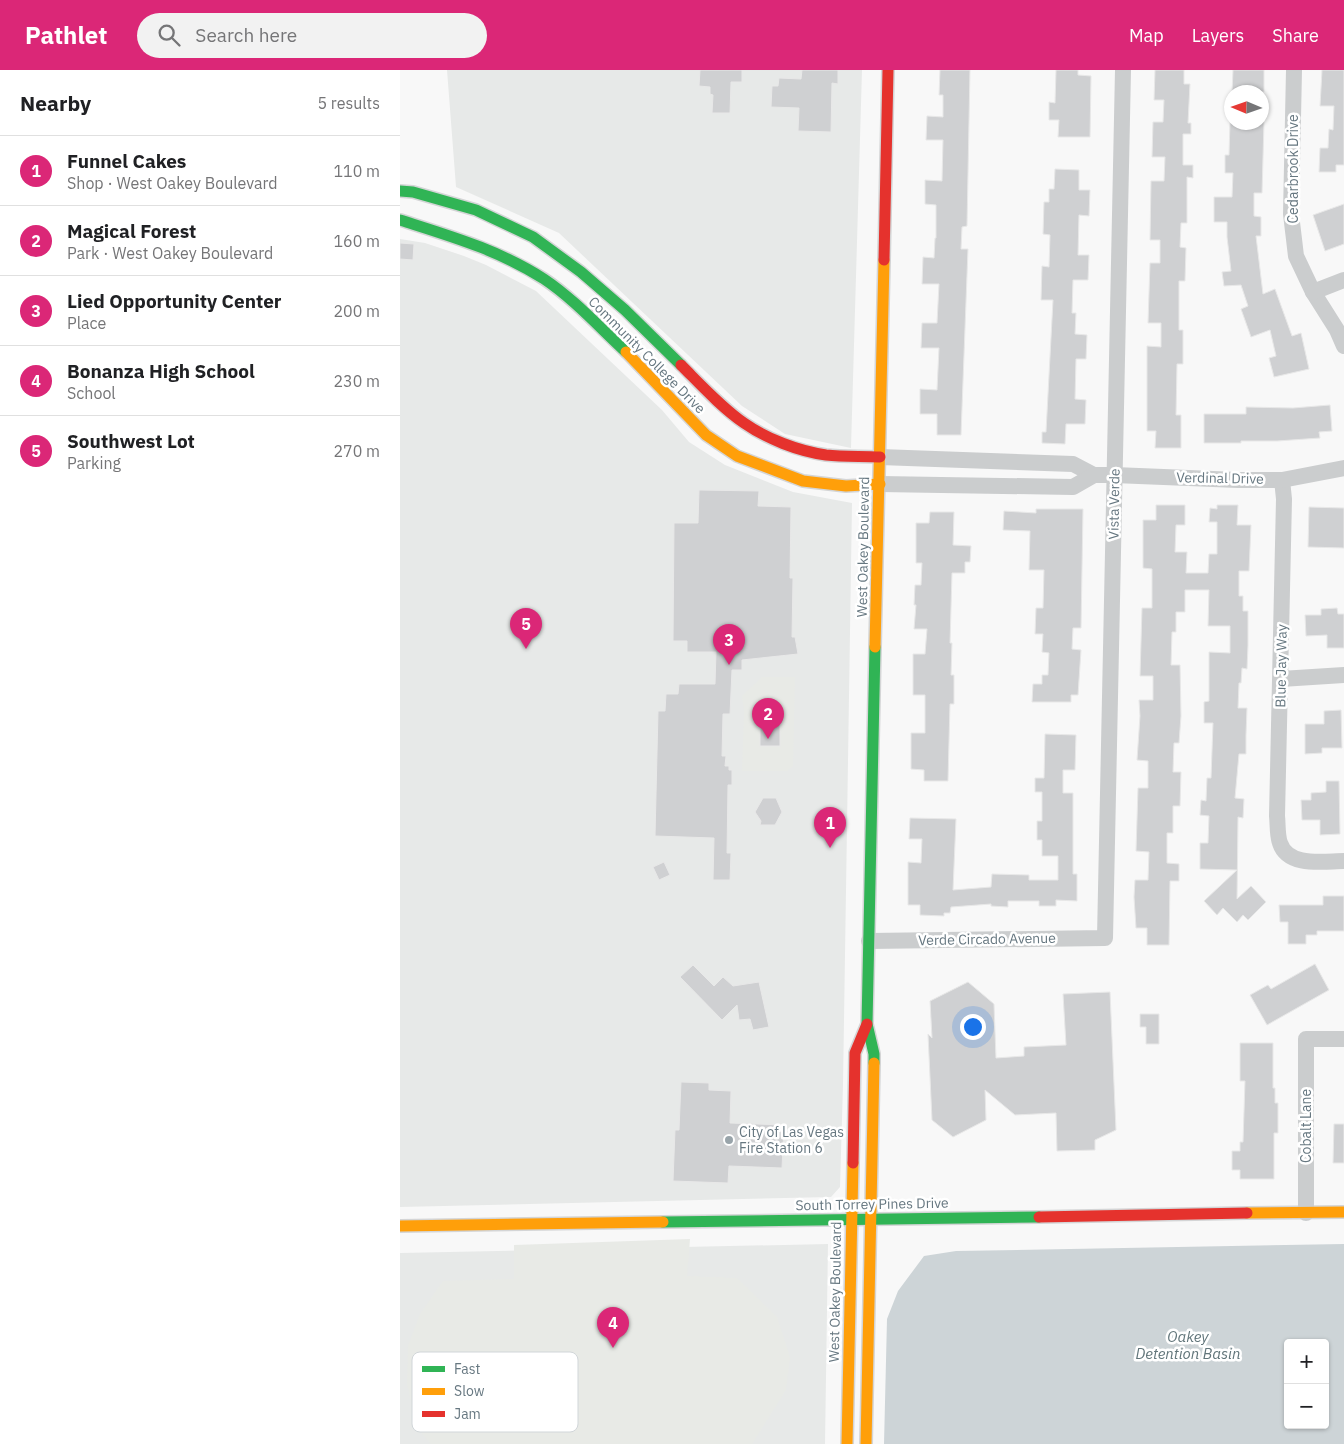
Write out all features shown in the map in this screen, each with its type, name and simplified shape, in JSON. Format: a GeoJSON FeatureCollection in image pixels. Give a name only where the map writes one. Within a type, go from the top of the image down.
{"type":"FeatureCollection","features":[{"type":"Feature","properties":{"kind":"main road","name":"West Oakey Boulevard"},"geometry":{"type":"LineString","coordinates":[[866,1444],[874,1054],[867,1024],[888,70]]}},
{"type":"Feature","properties":{"kind":"main road","name":"Community College Drive"},"geometry":{"type":"LineString","coordinates":[[400,191],[413,192],[476,210],[533,237],[580,272],[625,310],[709,399],[744,424],[799,449],[826,455],[880,457]]}},
{"type":"Feature","properties":{"kind":"main road","name":"Community College Drive"},"geometry":{"type":"LineString","coordinates":[[400,220],[488,240],[513,261],[545,280],[575,304],[693,416],[706,435],[737,456],[803,481],[846,486],[880,484]]}},
{"type":"Feature","properties":{"kind":"main road"},"geometry":{"type":"LineString","coordinates":[[488,240],[500,221]]}},
{"type":"Feature","properties":{"kind":"main road","name":"West Oakey Boulevard"},"geometry":{"type":"LineString","coordinates":[[847,1444],[855,1053],[867,1024]]}},
{"type":"Feature","properties":{"kind":"main road"},"geometry":{"type":"LineString","coordinates":[[854,1100],[873,1101]]}},
{"type":"Feature","properties":{"kind":"main road","name":"South Torrey Pines Drive"},"geometry":{"type":"LineString","coordinates":[[400,1226],[1344,1212]]}},
{"type":"Feature","properties":{"kind":"street","name":"Vista Verde"},"geometry":{"type":"LineString","coordinates":[[1104,938],[1123,70]]}},
{"type":"Feature","properties":{"kind":"street","name":"Cedarbrook Drive"},"geometry":{"type":"LineString","coordinates":[[1294,70],[1291,214],[1296,256],[1313,292],[1337,330],[1344,346]]}},
{"type":"Feature","properties":{"kind":"street"},"geometry":{"type":"LineString","coordinates":[[1313,292],[1344,280]]}},
{"type":"Feature","properties":{"kind":"street"},"geometry":{"type":"LineString","coordinates":[[880,457],[1074,464],[1094,476]]}},
{"type":"Feature","properties":{"kind":"street","name":"Verdinal Drive"},"geometry":{"type":"LineString","coordinates":[[880,484],[1073,486],[1094,476],[1114,475],[1282,480],[1344,468]]}},
{"type":"Feature","properties":{"kind":"street","name":"Blue Jay Way"},"geometry":{"type":"LineString","coordinates":[[1282,480],[1284,500],[1277,816],[1280,844],[1291,857],[1306,861],[1344,861]]}},
{"type":"Feature","properties":{"kind":"street"},"geometry":{"type":"LineString","coordinates":[[1281,680],[1344,675]]}},
{"type":"Feature","properties":{"kind":"street","name":"Verde Circado Avenue"},"geometry":{"type":"LineString","coordinates":[[869,941],[1104,938]]}},
{"type":"Feature","properties":{"kind":"street","name":"Cobalt Lane"},"geometry":{"type":"LineString","coordinates":[[1306,1213],[1306,1039],[1344,1039]]}},
{"type":"Feature","properties":{"kind":"shaded area"},"geometry":{"type":"Polygon","coordinates":[[[447,70],[862,70],[851,448],[785,434],[742,406],[559,233],[456,187],[447,70]]]}},
{"type":"Feature","properties":{"kind":"shaded area"},"geometry":{"type":"Polygon","coordinates":[[[400,239],[425,243],[464,256],[486,265],[536,291],[662,410],[689,442],[725,465],[793,492],[852,503],[840,1187],[831,1197],[400,1207],[400,239]]]}},
{"type":"Feature","properties":{"kind":"shaded area"},"geometry":{"type":"Polygon","coordinates":[[[762,677],[795,677],[793,766],[787,771],[742,771],[744,711],[742,696],[762,677]]]}},
{"type":"Feature","properties":{"kind":"shaded area"},"geometry":{"type":"Polygon","coordinates":[[[690,1239],[687,1276],[737,1278],[777,1317],[790,1357],[786,1390],[752,1444],[431,1444],[420,1432],[578,1432],[578,1352],[412,1352],[412,1406],[407,1384],[408,1346],[420,1314],[443,1281],[514,1279],[514,1245],[690,1239]]]}},
{"type":"Feature","properties":{"kind":"shaded area"},"geometry":{"type":"Polygon","coordinates":[[[828,1244],[825,1444],[400,1444],[400,1253],[828,1244]]]}},
{"type":"Feature","properties":{"kind":"water","name":"Oakey Detention Basin"},"geometry":{"type":"Polygon","coordinates":[[[1344,1244],[1344,1444],[884,1444],[887,1319],[898,1291],[924,1256],[956,1251],[1344,1244]]]}},
{"type":"Feature","properties":{"kind":"building"},"geometry":{"type":"Polygon","coordinates":[[[700,70],[742,70],[742,82],[731,82],[730,113],[712,113],[713,95],[710,94],[710,87],[699,86],[700,70]]]}},
{"type":"Feature","properties":{"kind":"building"},"geometry":{"type":"Polygon","coordinates":[[[802,70],[838,70],[838,84],[832,83],[831,132],[798,131],[799,108],[771,107],[772,86],[778,86],[779,78],[801,79],[802,70]]]}},
{"type":"Feature","properties":{"kind":"building"},"geometry":{"type":"Polygon","coordinates":[[[940,70],[970,70],[967,226],[962,227],[961,249],[968,249],[961,435],[937,435],[937,414],[920,414],[920,389],[937,390],[939,348],[921,348],[922,323],[937,323],[939,284],[922,284],[923,257],[934,258],[936,238],[936,205],[925,204],[925,180],[942,181],[943,140],[926,140],[927,116],[943,117],[943,95],[939,95],[940,70]]]}},
{"type":"Feature","properties":{"kind":"building"},"geometry":{"type":"Polygon","coordinates":[[[1056,70],[1078,70],[1078,75],[1091,76],[1090,137],[1058,137],[1059,120],[1049,120],[1049,102],[1055,103],[1056,70]]]}},
{"type":"Feature","properties":{"kind":"building"},"geometry":{"type":"Polygon","coordinates":[[[1155,70],[1184,70],[1184,84],[1190,84],[1188,123],[1191,123],[1191,134],[1183,134],[1183,165],[1193,165],[1193,178],[1187,177],[1187,223],[1181,223],[1180,247],[1186,248],[1185,281],[1179,281],[1179,330],[1183,330],[1183,364],[1177,364],[1176,415],[1181,415],[1181,448],[1155,448],[1156,431],[1147,431],[1147,346],[1161,347],[1161,323],[1148,323],[1150,263],[1160,263],[1160,240],[1150,240],[1151,181],[1164,181],[1165,157],[1152,157],[1153,122],[1163,122],[1164,100],[1154,100],[1155,70]]]}},
{"type":"Feature","properties":{"kind":"building"},"geometry":{"type":"Polygon","coordinates":[[[1233,70],[1264,70],[1264,85],[1232,85],[1233,70]]]}},
{"type":"Feature","properties":{"kind":"building"},"geometry":{"type":"Polygon","coordinates":[[[1322,70],[1344,70],[1344,165],[1336,165],[1336,172],[1319,172],[1320,148],[1328,148],[1329,129],[1333,130],[1334,106],[1320,106],[1322,70]]]}},
{"type":"Feature","properties":{"kind":"building"},"geometry":{"type":"Polygon","coordinates":[[[1230,130],[1264,130],[1262,193],[1254,193],[1254,216],[1261,217],[1261,236],[1256,236],[1263,294],[1275,289],[1292,336],[1301,333],[1309,369],[1274,377],[1269,358],[1276,356],[1270,330],[1251,337],[1241,309],[1248,306],[1241,285],[1224,286],[1222,272],[1231,271],[1227,222],[1214,222],[1214,197],[1232,197],[1233,173],[1225,173],[1225,155],[1229,155],[1230,130]]]}},
{"type":"Feature","properties":{"kind":"building"},"geometry":{"type":"Polygon","coordinates":[[[1055,169],[1079,170],[1079,190],[1090,190],[1089,216],[1079,215],[1078,255],[1089,255],[1088,280],[1073,280],[1072,313],[1076,313],[1075,334],[1087,335],[1086,359],[1076,359],[1075,399],[1086,400],[1085,424],[1066,424],[1065,444],[1042,443],[1042,432],[1046,432],[1053,300],[1041,300],[1042,266],[1049,267],[1050,235],[1043,234],[1044,202],[1049,202],[1049,189],[1054,189],[1055,169]]]}},
{"type":"Feature","properties":{"kind":"building"},"geometry":{"type":"Polygon","coordinates":[[[1344,204],[1344,244],[1325,251],[1313,215],[1344,204]]]}},
{"type":"Feature","properties":{"kind":"building"},"geometry":{"type":"Polygon","coordinates":[[[400,243],[414,244],[413,260],[400,259],[400,243]]]}},
{"type":"Feature","properties":{"kind":"building"},"geometry":{"type":"Polygon","coordinates":[[[1330,405],[1332,431],[1319,432],[1320,438],[1241,441],[1241,443],[1204,443],[1204,414],[1246,414],[1246,407],[1293,408],[1330,405]]]}},
{"type":"Feature","properties":{"kind":"building"},"geometry":{"type":"Polygon","coordinates":[[[699,490],[759,491],[758,506],[791,507],[790,578],[793,578],[792,637],[795,637],[798,654],[742,660],[742,670],[732,670],[730,714],[723,714],[722,756],[726,756],[725,766],[729,766],[729,770],[732,770],[732,785],[728,785],[727,853],[731,853],[730,880],[713,880],[714,838],[655,836],[658,711],[665,711],[666,694],[678,694],[679,684],[715,684],[716,652],[687,652],[687,641],[673,641],[674,523],[698,523],[699,490]]]}},
{"type":"Feature","properties":{"kind":"building"},"geometry":{"type":"Polygon","coordinates":[[[1156,505],[1185,505],[1185,525],[1176,525],[1175,552],[1187,552],[1186,573],[1208,573],[1209,554],[1217,554],[1217,522],[1209,522],[1210,508],[1217,509],[1217,505],[1238,505],[1237,525],[1251,525],[1249,571],[1239,571],[1239,596],[1243,596],[1243,611],[1248,611],[1248,645],[1247,669],[1242,668],[1241,683],[1239,683],[1238,708],[1247,708],[1246,754],[1239,754],[1235,798],[1244,799],[1243,818],[1238,817],[1237,899],[1251,886],[1266,902],[1248,920],[1243,915],[1237,922],[1223,908],[1217,915],[1204,901],[1237,870],[1200,869],[1200,843],[1208,843],[1209,816],[1200,815],[1201,800],[1206,801],[1207,778],[1211,778],[1213,723],[1204,723],[1204,702],[1209,701],[1209,652],[1230,653],[1230,626],[1208,626],[1209,590],[1185,590],[1185,612],[1176,612],[1176,632],[1172,632],[1171,665],[1180,665],[1181,716],[1179,743],[1174,743],[1173,772],[1181,772],[1180,806],[1173,806],[1173,833],[1167,833],[1167,863],[1179,864],[1179,881],[1170,881],[1169,945],[1147,945],[1147,928],[1136,928],[1134,897],[1135,880],[1148,880],[1149,852],[1136,851],[1138,788],[1148,788],[1148,761],[1137,760],[1140,716],[1139,700],[1153,700],[1153,676],[1140,676],[1142,608],[1152,608],[1152,569],[1143,568],[1143,520],[1156,520],[1156,505]]]}},
{"type":"Feature","properties":{"kind":"building"},"geometry":{"type":"Polygon","coordinates":[[[1309,507],[1344,508],[1344,548],[1308,547],[1309,507]]]}},
{"type":"Feature","properties":{"kind":"building"},"geometry":{"type":"Polygon","coordinates":[[[1036,509],[1083,509],[1081,628],[1073,628],[1072,649],[1081,650],[1078,695],[1071,695],[1071,702],[1032,702],[1033,684],[1042,684],[1042,675],[1048,675],[1049,653],[1042,652],[1043,634],[1035,634],[1036,608],[1043,608],[1044,570],[1029,570],[1030,531],[1003,530],[1004,511],[1036,513],[1036,509]]]}},
{"type":"Feature","properties":{"kind":"building"},"geometry":{"type":"Polygon","coordinates":[[[930,512],[954,512],[953,545],[971,546],[970,562],[965,562],[965,573],[952,573],[950,643],[952,643],[951,675],[954,675],[954,704],[950,704],[948,781],[924,781],[924,770],[911,769],[911,733],[925,733],[925,695],[913,695],[913,654],[925,654],[927,629],[914,629],[915,585],[921,585],[922,563],[916,563],[916,523],[929,523],[930,512]]]}},
{"type":"Feature","properties":{"kind":"building"},"geometry":{"type":"Polygon","coordinates":[[[1337,608],[1338,614],[1344,614],[1344,648],[1327,648],[1327,635],[1306,636],[1305,615],[1321,615],[1321,609],[1337,608]]]}},
{"type":"Feature","properties":{"kind":"building"},"geometry":{"type":"Polygon","coordinates":[[[1341,710],[1342,748],[1322,748],[1322,753],[1305,754],[1305,724],[1324,724],[1324,711],[1341,710]]]}},
{"type":"Feature","properties":{"kind":"building"},"geometry":{"type":"Polygon","coordinates":[[[760,722],[780,722],[780,746],[760,746],[760,722]]]}},
{"type":"Feature","properties":{"kind":"building"},"geometry":{"type":"Polygon","coordinates":[[[1045,734],[1076,735],[1075,770],[1063,770],[1063,793],[1073,793],[1073,874],[1077,874],[1077,901],[1056,900],[1056,906],[1039,906],[1039,901],[1008,901],[1008,907],[991,906],[991,904],[951,907],[950,913],[944,913],[944,916],[920,915],[920,905],[908,905],[908,862],[921,863],[922,839],[909,839],[910,818],[956,819],[953,890],[991,887],[992,874],[1029,875],[1029,880],[1058,880],[1058,856],[1042,856],[1042,840],[1037,840],[1037,821],[1042,821],[1042,792],[1035,792],[1035,778],[1044,778],[1045,734]]]}},
{"type":"Feature","properties":{"kind":"building"},"geometry":{"type":"Polygon","coordinates":[[[1326,781],[1339,781],[1340,834],[1320,835],[1320,820],[1302,820],[1301,800],[1311,800],[1311,793],[1326,792],[1326,781]]]}},
{"type":"Feature","properties":{"kind":"building"},"geometry":{"type":"Polygon","coordinates":[[[763,798],[776,798],[782,812],[775,825],[760,825],[761,821],[755,812],[763,798]]]}},
{"type":"Feature","properties":{"kind":"building"},"geometry":{"type":"Polygon","coordinates":[[[664,862],[670,875],[659,880],[653,867],[664,862]]]}},
{"type":"Feature","properties":{"kind":"building"},"geometry":{"type":"Polygon","coordinates":[[[1323,896],[1344,896],[1344,931],[1317,931],[1317,935],[1306,935],[1306,944],[1288,944],[1288,922],[1280,922],[1279,905],[1323,905],[1323,896]]]}},
{"type":"Feature","properties":{"kind":"building"},"geometry":{"type":"Polygon","coordinates":[[[1315,964],[1329,990],[1267,1025],[1250,995],[1268,985],[1271,989],[1315,964]]]}},
{"type":"Feature","properties":{"kind":"building"},"geometry":{"type":"Polygon","coordinates":[[[693,965],[714,986],[723,977],[733,986],[759,982],[769,1027],[753,1030],[750,1019],[739,1020],[737,1005],[722,1020],[680,977],[693,965]]]}},
{"type":"Feature","properties":{"kind":"building"},"geometry":{"type":"Polygon","coordinates":[[[968,982],[994,1004],[996,1058],[1024,1056],[1024,1047],[1066,1045],[1063,994],[1110,992],[1116,1130],[1095,1140],[1095,1150],[1057,1151],[1056,1113],[1015,1115],[985,1090],[986,1120],[953,1137],[932,1120],[928,1034],[932,1038],[930,1001],[968,982]]]}},
{"type":"Feature","properties":{"kind":"building"},"geometry":{"type":"Polygon","coordinates":[[[1140,1014],[1159,1014],[1159,1044],[1146,1044],[1146,1027],[1140,1027],[1140,1014]]]}},
{"type":"Feature","properties":{"kind":"building"},"geometry":{"type":"Polygon","coordinates":[[[1240,1043],[1273,1043],[1273,1088],[1275,1088],[1275,1103],[1278,1103],[1278,1133],[1274,1133],[1274,1179],[1240,1179],[1240,1170],[1232,1170],[1232,1151],[1240,1151],[1240,1142],[1243,1142],[1245,1081],[1240,1081],[1240,1043]]]}},
{"type":"Feature","properties":{"kind":"building","name":"City of Las Vegas Fire Station 6"},"geometry":{"type":"Polygon","coordinates":[[[681,1082],[709,1083],[709,1090],[731,1091],[730,1123],[784,1125],[782,1168],[729,1166],[728,1183],[673,1181],[675,1130],[679,1130],[681,1082]]]}},
{"type":"Feature","properties":{"kind":"building"},"geometry":{"type":"Polygon","coordinates":[[[1334,1124],[1344,1124],[1344,1163],[1333,1163],[1334,1124]]]}},
{"type":"Feature","properties":{"kind":"traffic: fast"},"geometry":{"type":"LineString","coordinates":[[400,191],[413,192],[476,210],[533,237],[581,272],[625,310],[681,365]]}},
{"type":"Feature","properties":{"kind":"traffic: fast"},"geometry":{"type":"LineString","coordinates":[[400,220],[474,245],[527,269],[566,295],[626,352]]}},
{"type":"Feature","properties":{"kind":"traffic: fast"},"geometry":{"type":"LineString","coordinates":[[874,1063],[874,1054],[867,1024],[875,647]]}},
{"type":"Feature","properties":{"kind":"traffic: fast"},"geometry":{"type":"LineString","coordinates":[[663,1222],[1039,1217]]}},
{"type":"Feature","properties":{"kind":"traffic: slow"},"geometry":{"type":"LineString","coordinates":[[875,647],[884,260]]}},
{"type":"Feature","properties":{"kind":"traffic: slow"},"geometry":{"type":"LineString","coordinates":[[626,352],[706,435],[737,456],[803,481],[846,486],[880,484]]}},
{"type":"Feature","properties":{"kind":"traffic: slow"},"geometry":{"type":"LineString","coordinates":[[866,1444],[874,1063]]}},
{"type":"Feature","properties":{"kind":"traffic: slow"},"geometry":{"type":"LineString","coordinates":[[847,1444],[853,1163]]}},
{"type":"Feature","properties":{"kind":"traffic: slow"},"geometry":{"type":"LineString","coordinates":[[1247,1213],[1344,1212]]}},
{"type":"Feature","properties":{"kind":"traffic: slow"},"geometry":{"type":"LineString","coordinates":[[400,1226],[663,1222]]}},
{"type":"Feature","properties":{"kind":"traffic: jam"},"geometry":{"type":"LineString","coordinates":[[884,260],[888,70]]}},
{"type":"Feature","properties":{"kind":"traffic: jam"},"geometry":{"type":"LineString","coordinates":[[681,365],[727,410],[753,429],[773,439],[805,451],[826,455],[880,457]]}},
{"type":"Feature","properties":{"kind":"traffic: jam"},"geometry":{"type":"LineString","coordinates":[[853,1163],[855,1053],[867,1024]]}},
{"type":"Feature","properties":{"kind":"traffic: jam"},"geometry":{"type":"LineString","coordinates":[[1039,1217],[1247,1213]]}},
{"type":"Feature","properties":{"kind":"place","name":"Southwest Lot"},"geometry":{"type":"Point","coordinates":[526,649]}},
{"type":"Feature","properties":{"kind":"place","name":"Lied Opportunity Center"},"geometry":{"type":"Point","coordinates":[729,665]}},
{"type":"Feature","properties":{"kind":"place","name":"Magical Forest"},"geometry":{"type":"Point","coordinates":[768,739]}},
{"type":"Feature","properties":{"kind":"place","name":"Funnel Cakes"},"geometry":{"type":"Point","coordinates":[830,848]}},
{"type":"Feature","properties":{"kind":"place","name":"City of Las Vegas Fire Station 6"},"geometry":{"type":"Point","coordinates":[729,1140]}},
{"type":"Feature","properties":{"kind":"place","name":"Bonanza High School"},"geometry":{"type":"Point","coordinates":[613,1348]}}]}
